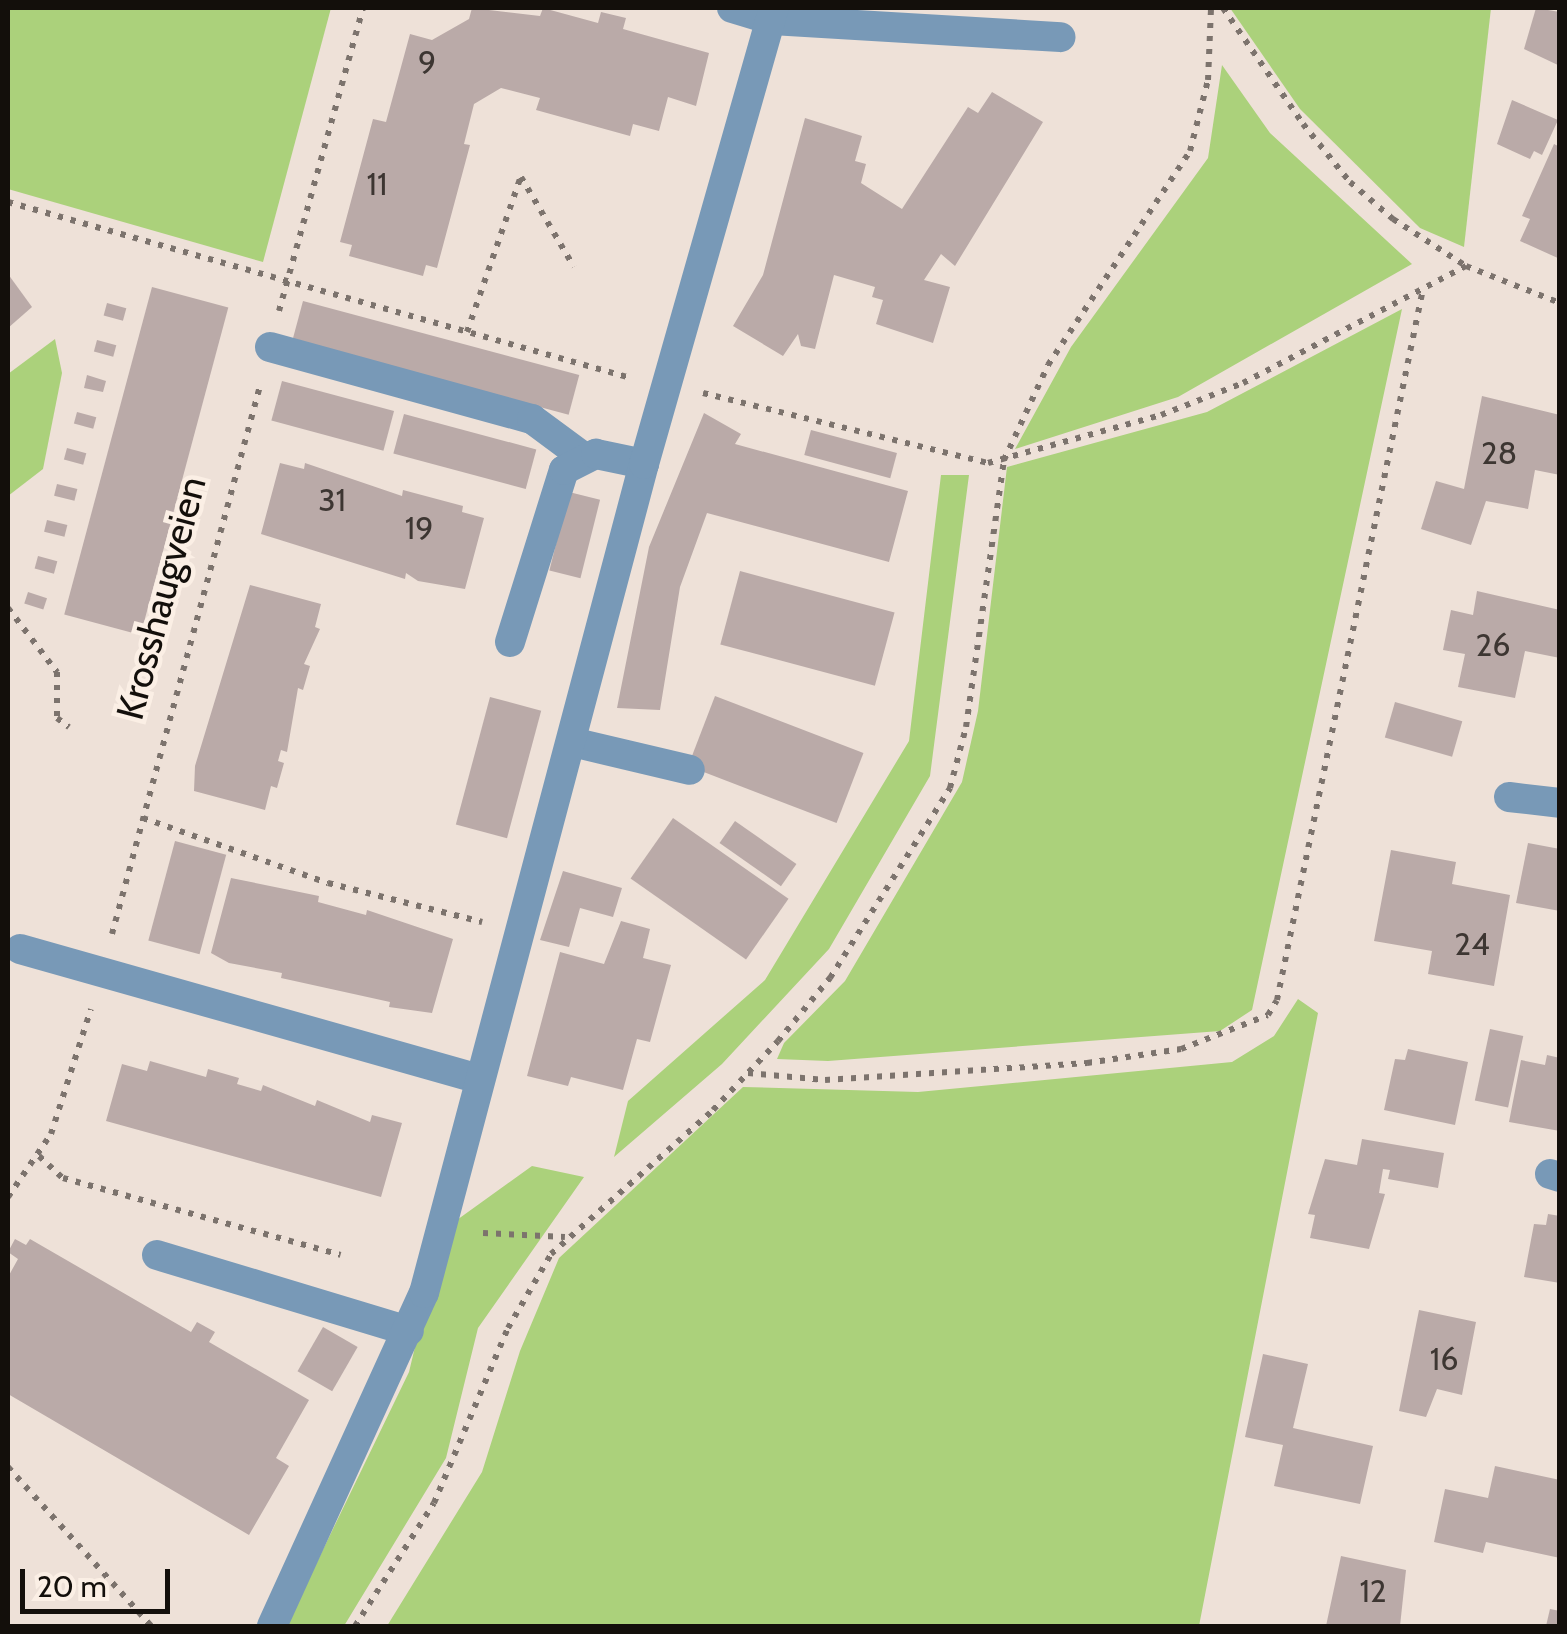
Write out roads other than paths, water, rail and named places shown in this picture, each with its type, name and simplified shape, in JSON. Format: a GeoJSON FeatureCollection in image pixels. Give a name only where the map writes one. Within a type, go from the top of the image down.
{"type":"FeatureCollection","features":[{"type":"Feature","properties":{"kind":"street"},"geometry":{"type":"LineString","coordinates":[[732,8],[1060,37]]}},
{"type":"Feature","properties":{"kind":"street"},"geometry":{"type":"LineString","coordinates":[[272,1626],[409,1331],[442,1226],[477,1078],[521,936],[644,464],[773,14]]}},
{"type":"Feature","properties":{"kind":"street"},"geometry":{"type":"LineString","coordinates":[[270,347],[532,420],[582,456],[644,464]]}},
{"type":"Feature","properties":{"kind":"street"},"geometry":{"type":"LineString","coordinates":[[510,642],[559,479],[582,456]]}},
{"type":"Feature","properties":{"kind":"street"},"geometry":{"type":"LineString","coordinates":[[572,742],[690,770]]}},
{"type":"Feature","properties":{"kind":"street"},"geometry":{"type":"LineString","coordinates":[[1510,797],[1560,803]]}},
{"type":"Feature","properties":{"kind":"street"},"geometry":{"type":"LineString","coordinates":[[20,948],[100,975],[477,1078]]}},
{"type":"Feature","properties":{"kind":"street"},"geometry":{"type":"LineString","coordinates":[[158,1255],[409,1331]]}}]}
